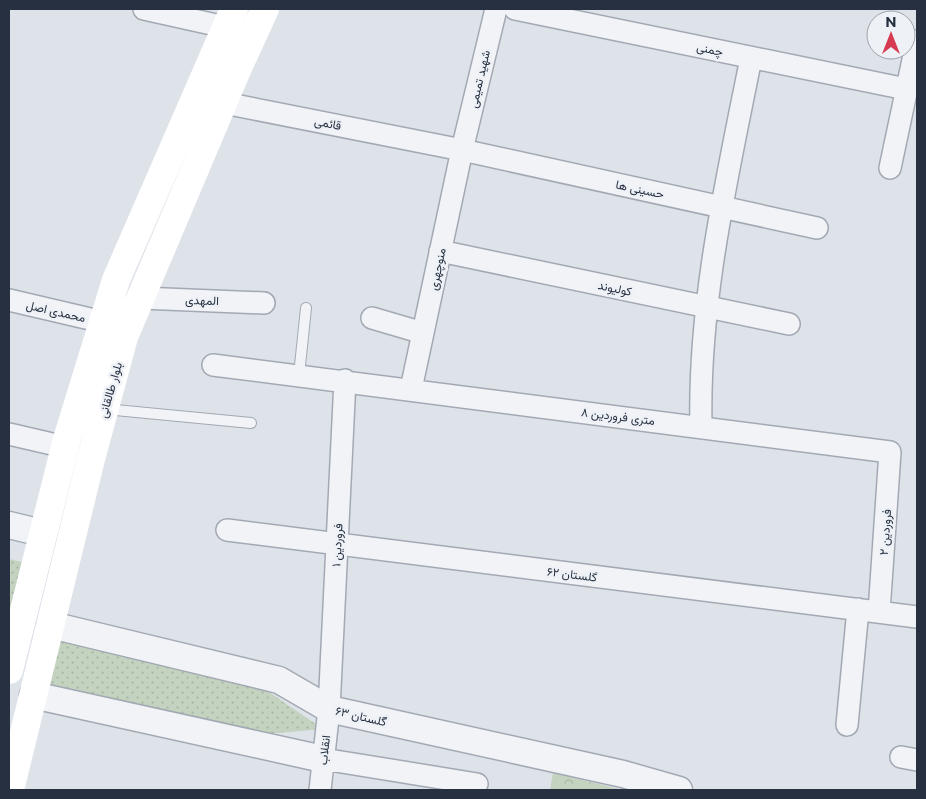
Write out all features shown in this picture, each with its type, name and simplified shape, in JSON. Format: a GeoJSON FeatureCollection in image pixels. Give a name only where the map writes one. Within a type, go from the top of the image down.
{"type":"FeatureCollection","features":[{"type":"Feature","properties":{"kind":"main road","name":"بلوار طالقانی"},"geometry":{"type":"LineString","coordinates":[[10,790],[104,408],[124,337],[265,9]]}},
{"type":"Feature","properties":{"kind":"main road"},"geometry":{"type":"LineString","coordinates":[[9,670],[65,447],[116,280],[194,96],[230,18]]}},
{"type":"Feature","properties":{"kind":"street"},"geometry":{"type":"LineString","coordinates":[[144,9],[230,18]]}},
{"type":"Feature","properties":{"kind":"street","name":"شهید تمیمی"},"geometry":{"type":"LineString","coordinates":[[462,150],[496,9]]}},
{"type":"Feature","properties":{"kind":"street","name":"چمنی"},"geometry":{"type":"LineString","coordinates":[[515,9],[906,89]]}},
{"type":"Feature","properties":{"kind":"street"},"geometry":{"type":"LineString","coordinates":[[890,168],[917,41]]}},
{"type":"Feature","properties":{"kind":"street"},"geometry":{"type":"LineString","coordinates":[[701,427],[706,306],[722,207],[751,58]]}},
{"type":"Feature","properties":{"kind":"street","name":"قائمی"},"geometry":{"type":"LineString","coordinates":[[194,96],[462,150]]}},
{"type":"Feature","properties":{"kind":"street","name":"حسینی ها"},"geometry":{"type":"LineString","coordinates":[[462,150],[817,228]]}},
{"type":"Feature","properties":{"kind":"street","name":"منوچهری"},"geometry":{"type":"LineString","coordinates":[[411,389],[462,150]]}},
{"type":"Feature","properties":{"kind":"street","name":"کولیوند"},"geometry":{"type":"LineString","coordinates":[[440,251],[789,324]]}},
{"type":"Feature","properties":{"kind":"street","name":"المهدی"},"geometry":{"type":"LineString","coordinates":[[141,298],[264,303]]}},
{"type":"Feature","properties":{"kind":"street","name":"محمدی اصل"},"geometry":{"type":"LineString","coordinates":[[9,300],[103,322]]}},
{"type":"Feature","properties":{"kind":"street"},"geometry":{"type":"LineString","coordinates":[[372,318],[423,332]]}},
{"type":"Feature","properties":{"kind":"street","name":"۸ متری فروردین"},"geometry":{"type":"LineString","coordinates":[[213,365],[345,380],[890,452]]}},
{"type":"Feature","properties":{"kind":"street","name":"فروردین ۱"},"geometry":{"type":"LineString","coordinates":[[329,709],[345,380]]}},
{"type":"Feature","properties":{"kind":"street"},"geometry":{"type":"LineString","coordinates":[[9,434],[65,447]]}},
{"type":"Feature","properties":{"kind":"street","name":"فروردین ۲"},"geometry":{"type":"LineString","coordinates":[[879,612],[890,452]]}},
{"type":"Feature","properties":{"kind":"street"},"geometry":{"type":"LineString","coordinates":[[9,525],[42,533]]}},
{"type":"Feature","properties":{"kind":"street","name":"گلستان ۶۲"},"geometry":{"type":"LineString","coordinates":[[227,530],[917,617]]}},
{"type":"Feature","properties":{"kind":"street"},"geometry":{"type":"LineString","coordinates":[[847,725],[858,609]]}},
{"type":"Feature","properties":{"kind":"street","name":"گلستان ۶۳"},"geometry":{"type":"LineString","coordinates":[[51,625],[279,680],[329,709],[623,774],[679,790]]}},
{"type":"Feature","properties":{"kind":"street"},"geometry":{"type":"LineString","coordinates":[[33,695],[323,758],[477,784]]}},
{"type":"Feature","properties":{"kind":"street","name":"انقلاب"},"geometry":{"type":"LineString","coordinates":[[320,790],[329,709]]}},
{"type":"Feature","properties":{"kind":"lane"},"geometry":{"type":"LineString","coordinates":[[299,375],[306,308]]}},
{"type":"Feature","properties":{"kind":"lane"},"geometry":{"type":"LineString","coordinates":[[104,408],[251,423]]}},
{"type":"Feature","properties":{"kind":"green space"},"geometry":{"type":"Polygon","coordinates":[[[9,559],[22,562],[9,618],[9,559]]]}},
{"type":"Feature","properties":{"kind":"green space"},"geometry":{"type":"Polygon","coordinates":[[[58,636],[263,688],[323,729],[255,735],[45,687],[58,636]]]}},
{"type":"Feature","properties":{"kind":"green space"},"geometry":{"type":"Polygon","coordinates":[[[553,773],[623,790],[550,790],[553,773]]]}}]}
